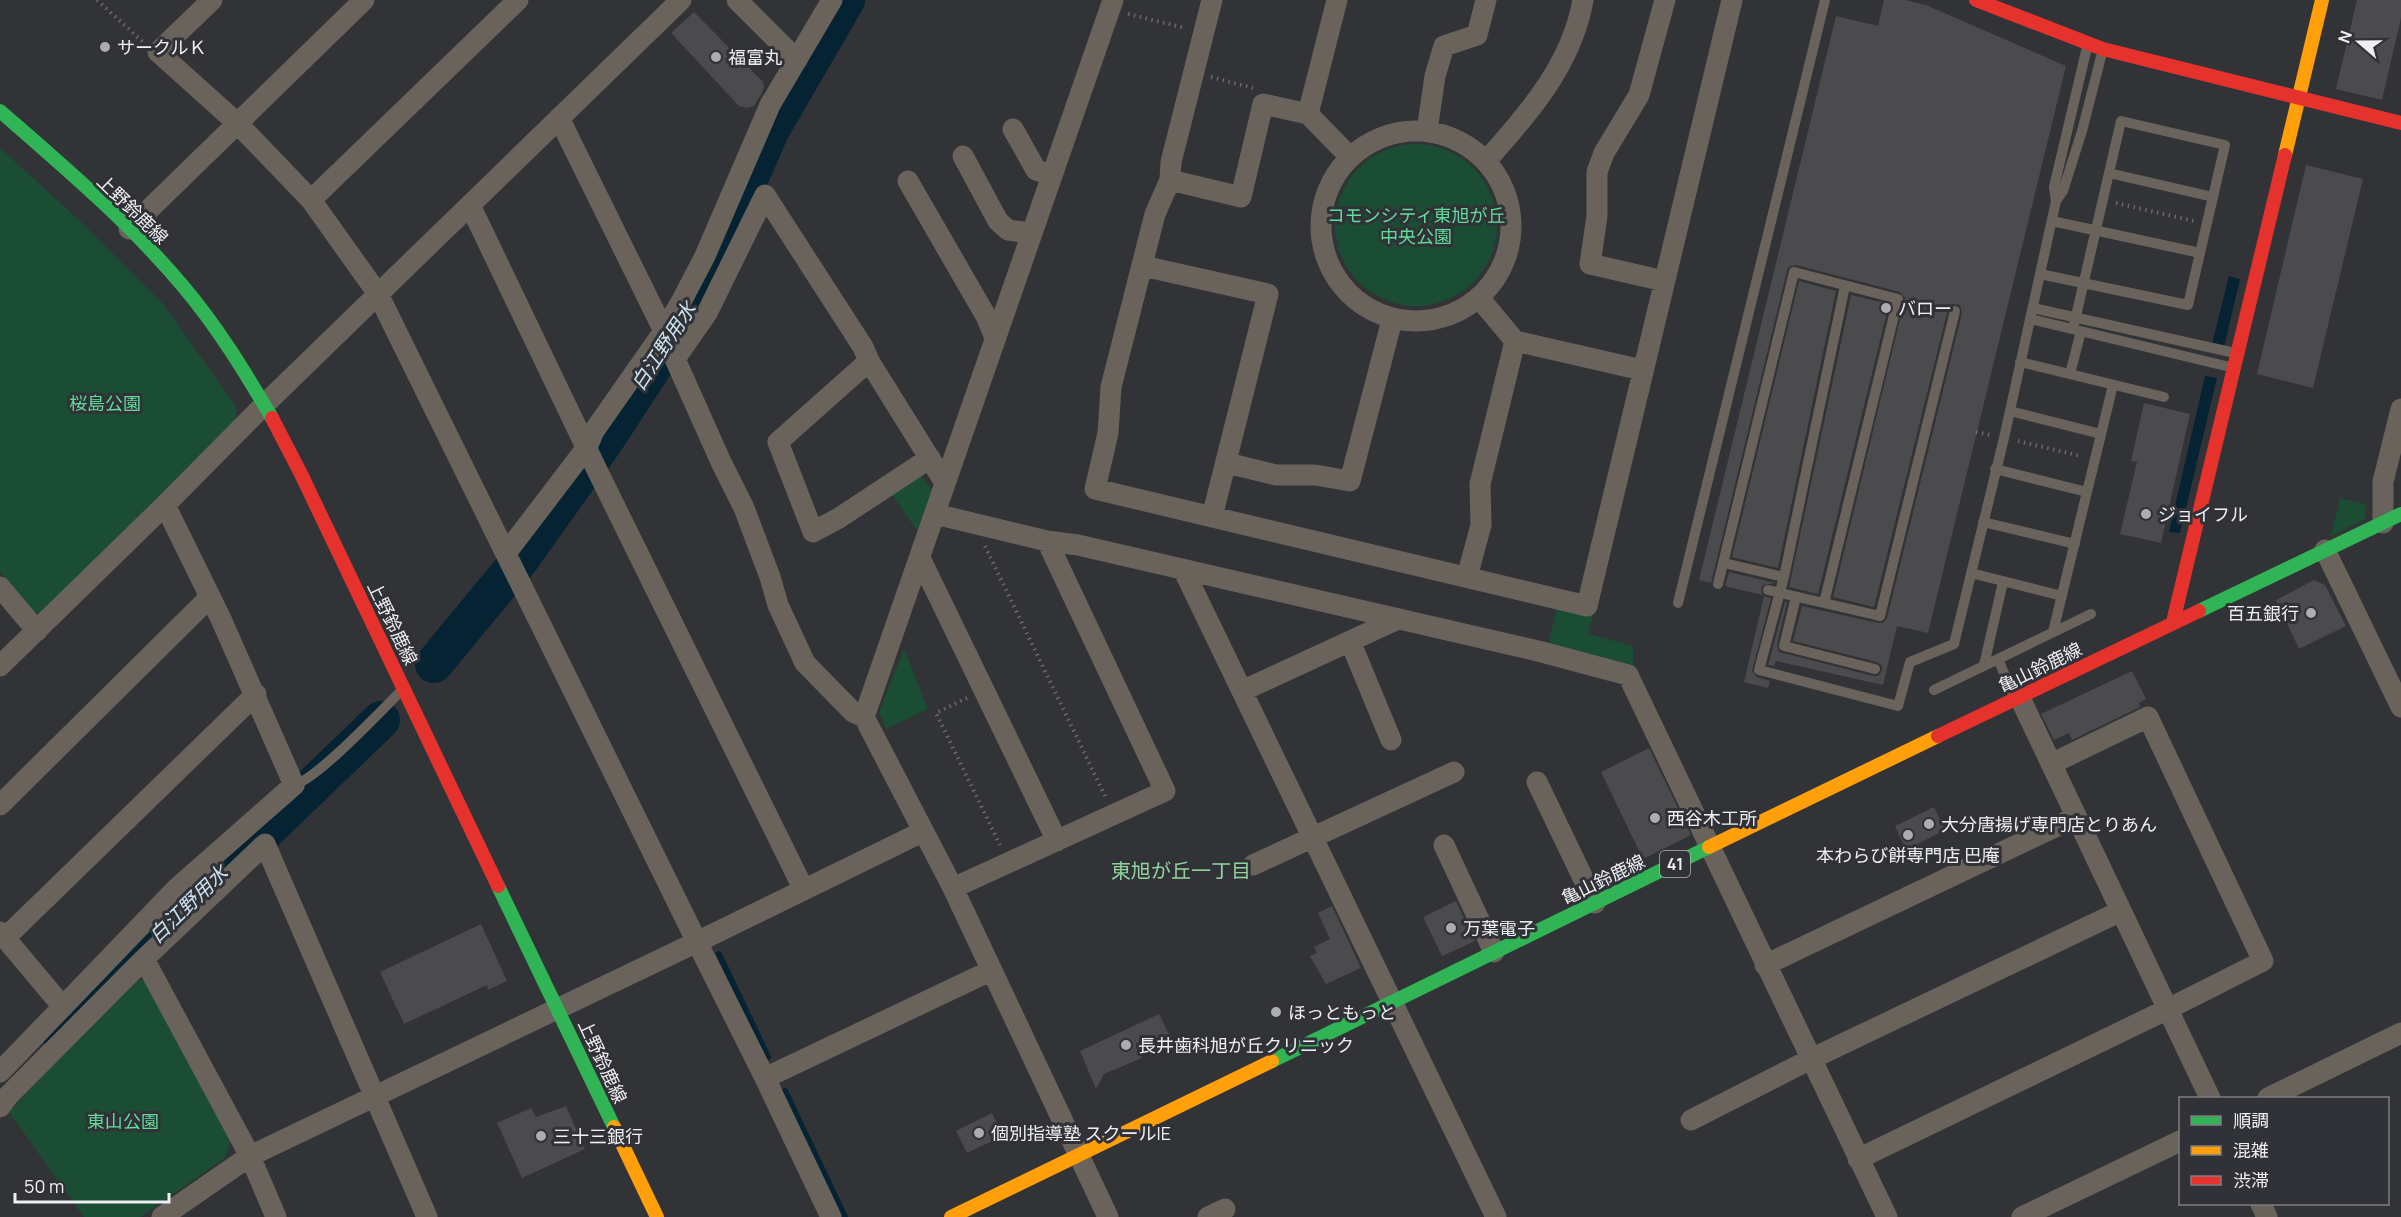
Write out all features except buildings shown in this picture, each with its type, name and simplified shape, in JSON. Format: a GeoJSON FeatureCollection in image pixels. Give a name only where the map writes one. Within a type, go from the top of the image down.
{"type":"FeatureCollection","features":[{"type":"Feature","properties":{"kind":"main road"},"geometry":{"type":"LineString","coordinates":[[1976,0],[2103,49],[2401,123]]}},
{"type":"Feature","properties":{"kind":"main road"},"geometry":{"type":"LineString","coordinates":[[2173,622],[2322,0]]}},
{"type":"Feature","properties":{"kind":"main road","name":"上野鈴鹿線"},"geometry":{"type":"LineString","coordinates":[[0,111],[129,229],[182,284],[237,358],[266,404],[559,1009],[657,1217]]}},
{"type":"Feature","properties":{"kind":"main road","name":"亀山鈴鹿線"},"geometry":{"type":"LineString","coordinates":[[951,1217],[2173,622],[2392,518]]}},
{"type":"Feature","properties":{"kind":"street"},"geometry":{"type":"LineString","coordinates":[[212,0],[158,52],[237,123],[311,200],[378,294],[765,1078],[831,1217]]}},
{"type":"Feature","properties":{"kind":"street"},"geometry":{"type":"LineString","coordinates":[[129,229],[364,0]]}},
{"type":"Feature","properties":{"kind":"street"},"geometry":{"type":"LineString","coordinates":[[311,200],[518,0]]}},
{"type":"Feature","properties":{"kind":"street"},"geometry":{"type":"LineString","coordinates":[[0,666],[681,0]]}},
{"type":"Feature","properties":{"kind":"street"},"geometry":{"type":"LineString","coordinates":[[737,0],[797,60]]}},
{"type":"Feature","properties":{"kind":"street"},"geometry":{"type":"LineString","coordinates":[[511,562],[587,447],[594,432],[664,331],[705,256],[770,105],[832,0]]}},
{"type":"Feature","properties":{"kind":"street"},"geometry":{"type":"LineString","coordinates":[[1212,0],[1171,162],[1170,180],[1155,214],[1111,387],[1108,433],[1095,489],[1587,606],[1732,0]]}},
{"type":"Feature","properties":{"kind":"street"},"geometry":{"type":"LineString","coordinates":[[1308,114],[1337,0]]}},
{"type":"Feature","properties":{"kind":"street"},"geometry":{"type":"LineString","coordinates":[[1427,131],[1435,76],[1444,46],[1477,35],[1486,0]]}},
{"type":"Feature","properties":{"kind":"street"},"geometry":{"type":"LineString","coordinates":[[1487,160],[1526,118],[1560,67],[1570,44],[1583,0]]}},
{"type":"Feature","properties":{"kind":"street"},"geometry":{"type":"LineString","coordinates":[[1664,281],[1590,264],[1597,216],[1597,172],[1604,153],[1640,95],[1665,0]]}},
{"type":"Feature","properties":{"kind":"street"},"geometry":{"type":"LineString","coordinates":[[864,717],[1031,232],[1112,5]]}},
{"type":"Feature","properties":{"kind":"street"},"geometry":{"type":"LineString","coordinates":[[1170,180],[1240,197],[1263,104],[1308,114],[1350,157]]}},
{"type":"Feature","properties":{"kind":"street"},"geometry":{"type":"LineString","coordinates":[[559,118],[664,331]]}},
{"type":"Feature","properties":{"kind":"street"},"geometry":{"type":"LineString","coordinates":[[1013,129],[1036,170],[1052,176]]}},
{"type":"Feature","properties":{"kind":"street"},"geometry":{"type":"LineString","coordinates":[[1413,130],[1441,134],[1469,146],[1487,160],[1505,191],[1511,210],[1512,231],[1511,243],[1503,265],[1480,299],[1463,310],[1416,322],[1392,320],[1371,310],[1350,294],[1340,283],[1324,255],[1320,231],[1326,200],[1340,168],[1350,157],[1361,148],[1386,136],[1413,130]]}},
{"type":"Feature","properties":{"kind":"street"},"geometry":{"type":"LineString","coordinates":[[963,156],[998,221],[1008,231],[1031,232]]}},
{"type":"Feature","properties":{"kind":"street"},"geometry":{"type":"LineString","coordinates":[[908,181],[987,318],[995,338]]}},
{"type":"Feature","properties":{"kind":"street"},"geometry":{"type":"LineString","coordinates":[[945,483],[868,361],[863,346],[764,186],[707,313],[675,359],[744,508],[778,605],[805,663],[853,712],[864,717],[953,888],[990,971],[1108,1217]]}},
{"type":"Feature","properties":{"kind":"street"},"geometry":{"type":"LineString","coordinates":[[470,205],[597,470],[804,888]]}},
{"type":"Feature","properties":{"kind":"street"},"geometry":{"type":"LineString","coordinates":[[1143,266],[1268,294],[1212,517]]}},
{"type":"Feature","properties":{"kind":"street"},"geometry":{"type":"LineString","coordinates":[[1480,299],[1515,341],[1642,370]]}},
{"type":"Feature","properties":{"kind":"street"},"geometry":{"type":"LineString","coordinates":[[1227,463],[1276,475],[1315,475],[1350,481],[1392,320]]}},
{"type":"Feature","properties":{"kind":"street"},"geometry":{"type":"LineString","coordinates":[[1467,577],[1480,525],[1480,484],[1515,341]]}},
{"type":"Feature","properties":{"kind":"street"},"geometry":{"type":"LineString","coordinates":[[868,361],[778,442],[813,532],[839,518],[930,458]]}},
{"type":"Feature","properties":{"kind":"street"},"geometry":{"type":"LineString","coordinates":[[2392,518],[2383,482],[2401,409]]}},
{"type":"Feature","properties":{"kind":"street"},"geometry":{"type":"LineString","coordinates":[[0,1072],[176,889],[294,785],[256,694],[165,505]]}},
{"type":"Feature","properties":{"kind":"street"},"geometry":{"type":"LineString","coordinates":[[935,514],[1047,541],[1078,545],[1183,569],[1628,675],[1887,1217]]}},
{"type":"Feature","properties":{"kind":"street"},"geometry":{"type":"LineString","coordinates":[[953,888],[1165,791],[1047,541]]}},
{"type":"Feature","properties":{"kind":"street"},"geometry":{"type":"LineString","coordinates":[[2325,550],[2401,707]]}},
{"type":"Feature","properties":{"kind":"street"},"geometry":{"type":"LineString","coordinates":[[920,558],[1058,841]]}},
{"type":"Feature","properties":{"kind":"street"},"geometry":{"type":"LineString","coordinates":[[1183,569],[1496,1217]]}},
{"type":"Feature","properties":{"kind":"street"},"geometry":{"type":"LineString","coordinates":[[0,587],[37,631]]}},
{"type":"Feature","properties":{"kind":"street"},"geometry":{"type":"LineString","coordinates":[[0,805],[210,597]]}},
{"type":"Feature","properties":{"kind":"street"},"geometry":{"type":"LineString","coordinates":[[1242,691],[1398,619]]}},
{"type":"Feature","properties":{"kind":"street"},"geometry":{"type":"LineString","coordinates":[[1350,641],[1391,740]]}},
{"type":"Feature","properties":{"kind":"street"},"geometry":{"type":"LineString","coordinates":[[63,1007],[2,934],[256,694]]}},
{"type":"Feature","properties":{"kind":"street"},"geometry":{"type":"LineString","coordinates":[[2017,699],[2051,764],[2210,1097]]}},
{"type":"Feature","properties":{"kind":"street"},"geometry":{"type":"LineString","coordinates":[[1858,1159],[2263,961],[2148,717],[2051,764]]}},
{"type":"Feature","properties":{"kind":"street"},"geometry":{"type":"LineString","coordinates":[[1253,865],[1454,772]]}},
{"type":"Feature","properties":{"kind":"street"},"geometry":{"type":"LineString","coordinates":[[1536,782],[1595,903]]}},
{"type":"Feature","properties":{"kind":"street"},"geometry":{"type":"LineString","coordinates":[[1765,965],[2076,817]]}},
{"type":"Feature","properties":{"kind":"street"},"geometry":{"type":"LineString","coordinates":[[162,1217],[250,1156],[922,832]]}},
{"type":"Feature","properties":{"kind":"street"},"geometry":{"type":"LineString","coordinates":[[0,1107],[8,1096],[144,959],[265,844],[427,1217]]}},
{"type":"Feature","properties":{"kind":"street"},"geometry":{"type":"LineString","coordinates":[[1444,845],[1494,952]]}},
{"type":"Feature","properties":{"kind":"street"},"geometry":{"type":"LineString","coordinates":[[1691,1120],[1811,1059],[2121,911]]}},
{"type":"Feature","properties":{"kind":"street"},"geometry":{"type":"LineString","coordinates":[[144,959],[250,1156],[276,1217]]}},
{"type":"Feature","properties":{"kind":"street"},"geometry":{"type":"LineString","coordinates":[[765,1078],[990,971]]}},
{"type":"Feature","properties":{"kind":"street"},"geometry":{"type":"LineString","coordinates":[[2270,1097],[2401,1033]]}},
{"type":"Feature","properties":{"kind":"street"},"geometry":{"type":"LineString","coordinates":[[2022,1217],[2179,1142]]}},
{"type":"Feature","properties":{"kind":"lane"},"geometry":{"type":"LineString","coordinates":[[1678,603],[1825,0]]}},
{"type":"Feature","properties":{"kind":"lane"},"geometry":{"type":"LineString","coordinates":[[1845,286],[1784,577],[1774,592],[1759,670],[1898,706],[1910,662],[1954,644],[2032,313],[2056,201],[2054,187],[2088,43]]}},
{"type":"Feature","properties":{"kind":"lane"},"geometry":{"type":"LineString","coordinates":[[2056,201],[2063,191],[2079,141],[2103,49]]}},
{"type":"Feature","properties":{"kind":"lane"},"geometry":{"type":"LineString","coordinates":[[2040,274],[2084,283],[2188,305],[2225,145],[2121,121],[2084,283],[2070,374]]}},
{"type":"Feature","properties":{"kind":"lane"},"geometry":{"type":"LineString","coordinates":[[2109,173],[2213,197]]}},
{"type":"Feature","properties":{"kind":"lane"},"geometry":{"type":"LineString","coordinates":[[2052,221],[2200,253]]}},
{"type":"Feature","properties":{"kind":"lane"},"geometry":{"type":"LineString","coordinates":[[1718,584],[1794,272],[1898,299],[1824,603]]}},
{"type":"Feature","properties":{"kind":"lane"},"geometry":{"type":"LineString","coordinates":[[1774,592],[1880,616],[1955,311]]}},
{"type":"Feature","properties":{"kind":"lane"},"geometry":{"type":"LineString","coordinates":[[2032,313],[2234,368]]}},
{"type":"Feature","properties":{"kind":"lane"},"geometry":{"type":"LineString","coordinates":[[2077,326],[2237,354]]}},
{"type":"Feature","properties":{"kind":"lane"},"geometry":{"type":"LineString","coordinates":[[2020,362],[2164,398]]}},
{"type":"Feature","properties":{"kind":"lane"},"geometry":{"type":"LineString","coordinates":[[2053,632],[2113,385]]}},
{"type":"Feature","properties":{"kind":"lane"},"geometry":{"type":"LineString","coordinates":[[2010,411],[2101,434]]}},
{"type":"Feature","properties":{"kind":"lane"},"geometry":{"type":"LineString","coordinates":[[1995,469],[2087,492]]}},
{"type":"Feature","properties":{"kind":"lane"},"geometry":{"type":"LineString","coordinates":[[1983,522],[2074,544]]}},
{"type":"Feature","properties":{"kind":"lane"},"geometry":{"type":"LineString","coordinates":[[1724,563],[1784,577]]}},
{"type":"Feature","properties":{"kind":"lane"},"geometry":{"type":"LineString","coordinates":[[1971,573],[2062,596]]}},
{"type":"Feature","properties":{"kind":"lane"},"geometry":{"type":"LineString","coordinates":[[1984,666],[2004,582]]}},
{"type":"Feature","properties":{"kind":"lane"},"geometry":{"type":"LineString","coordinates":[[1796,597],[1784,646],[1875,669]]}},
{"type":"Feature","properties":{"kind":"lane"},"geometry":{"type":"LineString","coordinates":[[1934,690],[2091,614]]}},
{"type":"Feature","properties":{"kind":"lane"},"geometry":{"type":"LineString","coordinates":[[1998,659],[2017,699]]}},
{"type":"Feature","properties":{"kind":"lane"},"geometry":{"type":"LineString","coordinates":[[294,785],[303,783],[404,688]]}},
{"type":"Feature","properties":{"kind":"path"},"geometry":{"type":"LineString","coordinates":[[97,0],[150,48],[158,52]]}},
{"type":"Feature","properties":{"kind":"path"},"geometry":{"type":"LineString","coordinates":[[1112,5],[1204,33]]}},
{"type":"Feature","properties":{"kind":"path"},"geometry":{"type":"LineString","coordinates":[[1976,432],[2095,459]]}},
{"type":"Feature","properties":{"kind":"path"},"geometry":{"type":"LineString","coordinates":[[975,523],[1114,814]]}},
{"type":"Feature","properties":{"kind":"path"},"geometry":{"type":"LineString","coordinates":[[984,690],[936,713],[1009,863]]}},
{"type":"Feature","properties":{"kind":"green space","name":"コモンシティ東旭が丘 中央公園"},"geometry":{"type":"Polygon","coordinates":[[[1416,144],[1432,145],[1447,150],[1473,168],[1491,194],[1496,209],[1496,241],[1491,256],[1473,282],[1447,300],[1432,305],[1416,306],[1400,305],[1385,300],[1359,282],[1341,256],[1336,241],[1335,225],[1336,209],[1341,194],[1359,168],[1385,150],[1400,145],[1416,144]]]}},
{"type":"Feature","properties":{"kind":"green space","name":"桜島公園"},"geometry":{"type":"Polygon","coordinates":[[[0,148],[79,220],[163,304],[237,408],[235,421],[44,613],[34,613],[0,572],[0,148]]]}},
{"type":"Feature","properties":{"kind":"green space"},"geometry":{"type":"Polygon","coordinates":[[[920,475],[932,490],[919,528],[916,529],[892,495],[920,475]]]}},
{"type":"Feature","properties":{"kind":"green space"},"geometry":{"type":"Polygon","coordinates":[[[2340,498],[2366,504],[2365,519],[2331,536],[2340,498]]]}},
{"type":"Feature","properties":{"kind":"green space"},"geometry":{"type":"Polygon","coordinates":[[[1557,607],[1593,616],[1589,634],[1633,646],[1633,666],[1614,665],[1548,646],[1557,607]]]}},
{"type":"Feature","properties":{"kind":"green space"},"geometry":{"type":"Polygon","coordinates":[[[904,648],[928,709],[886,729],[879,712],[904,648]]]}},
{"type":"Feature","properties":{"kind":"green space","name":"東山公園"},"geometry":{"type":"Polygon","coordinates":[[[135,978],[147,982],[231,1139],[225,1158],[140,1217],[84,1217],[9,1112],[135,978]]]}},
{"type":"Feature","properties":{"kind":"water"},"geometry":{"type":"Polygon","coordinates":[[[2229,276],[2240,279],[2224,347],[2212,344],[2229,276]]]}},
{"type":"Feature","properties":{"kind":"water"},"geometry":{"type":"Polygon","coordinates":[[[2205,376],[2217,378],[2180,533],[2169,532],[2205,376]]]}},
{"type":"Feature","properties":{"kind":"waterway","name":"白江野用水"},"geometry":{"type":"LineString","coordinates":[[434,664],[519,561],[606,439],[690,310],[710,270],[770,131],[846,0]]}},
{"type":"Feature","properties":{"kind":"waterway","name":"白江野用水"},"geometry":{"type":"LineString","coordinates":[[225,870],[381,720]]}},
{"type":"Feature","properties":{"kind":"waterway","name":"白江野用水"},"geometry":{"type":"LineString","coordinates":[[59,1031],[149,942]]}},
{"type":"Feature","properties":{"kind":"waterway","name":"白江野用水"},"geometry":{"type":"LineString","coordinates":[[719,954],[768,1057]]}},
{"type":"Feature","properties":{"kind":"waterway","name":"白江野用水"},"geometry":{"type":"LineString","coordinates":[[785,1091],[845,1217]]}},
{"type":"Feature","properties":{"kind":"traffic: fast"},"geometry":{"type":"LineString","coordinates":[[0,111],[94,195],[161,261],[219,333],[272,418]]}},
{"type":"Feature","properties":{"kind":"traffic: fast"},"geometry":{"type":"LineString","coordinates":[[2199,611],[2401,514]]}},
{"type":"Feature","properties":{"kind":"traffic: fast"},"geometry":{"type":"LineString","coordinates":[[1272,1061],[1709,847]]}},
{"type":"Feature","properties":{"kind":"traffic: fast"},"geometry":{"type":"LineString","coordinates":[[498,886],[614,1127]]}},
{"type":"Feature","properties":{"kind":"traffic: slow"},"geometry":{"type":"LineString","coordinates":[[2285,155],[2322,0]]}},
{"type":"Feature","properties":{"kind":"traffic: slow"},"geometry":{"type":"LineString","coordinates":[[1709,847],[1938,736]]}},
{"type":"Feature","properties":{"kind":"traffic: slow"},"geometry":{"type":"LineString","coordinates":[[951,1217],[1272,1061]]}},
{"type":"Feature","properties":{"kind":"traffic: slow"},"geometry":{"type":"LineString","coordinates":[[614,1127],[657,1217]]}},
{"type":"Feature","properties":{"kind":"traffic: jam"},"geometry":{"type":"LineString","coordinates":[[1976,0],[2103,49],[2401,123]]}},
{"type":"Feature","properties":{"kind":"traffic: jam"},"geometry":{"type":"LineString","coordinates":[[2173,622],[2285,155]]}},
{"type":"Feature","properties":{"kind":"traffic: jam"},"geometry":{"type":"LineString","coordinates":[[272,418],[498,886]]}},
{"type":"Feature","properties":{"kind":"traffic: jam"},"geometry":{"type":"LineString","coordinates":[[1938,736],[2199,611]]}},
{"type":"Feature","properties":{"kind":"place","name":"サークルＫ"},"geometry":{"type":"Point","coordinates":[105,47]}},
{"type":"Feature","properties":{"kind":"place","name":"福富丸"},"geometry":{"type":"Point","coordinates":[716,57]}},
{"type":"Feature","properties":{"kind":"place","name":"バロー"},"geometry":{"type":"Point","coordinates":[1886,308]}},
{"type":"Feature","properties":{"kind":"place","name":"ジョイフル"},"geometry":{"type":"Point","coordinates":[2146,514]}},
{"type":"Feature","properties":{"kind":"place","name":"百五銀行"},"geometry":{"type":"Point","coordinates":[2311,613]}},
{"type":"Feature","properties":{"kind":"place","name":"西谷木工所"},"geometry":{"type":"Point","coordinates":[1655,818]}},
{"type":"Feature","properties":{"kind":"place","name":"大分唐揚げ専門店とりあん"},"geometry":{"type":"Point","coordinates":[1929,824]}},
{"type":"Feature","properties":{"kind":"place","name":"本わらび餅専門店 巴庵"},"geometry":{"type":"Point","coordinates":[1908,835]}},
{"type":"Feature","properties":{"kind":"place","name":"万葉電子"},"geometry":{"type":"Point","coordinates":[1451,928]}},
{"type":"Feature","properties":{"kind":"place","name":"ほっともっと"},"geometry":{"type":"Point","coordinates":[1276,1012]}},
{"type":"Feature","properties":{"kind":"place","name":"長井歯科旭が丘クリニック"},"geometry":{"type":"Point","coordinates":[1126,1045]}},
{"type":"Feature","properties":{"kind":"place","name":"個別指導塾 スクールIE"},"geometry":{"type":"Point","coordinates":[979,1133]}},
{"type":"Feature","properties":{"kind":"place","name":"三十三銀行"},"geometry":{"type":"Point","coordinates":[541,1136]}},
{"type":"Feature","properties":{"kind":"district","name":"東旭が丘一丁目"},"geometry":{"type":"Point","coordinates":[1181,870]}}]}
